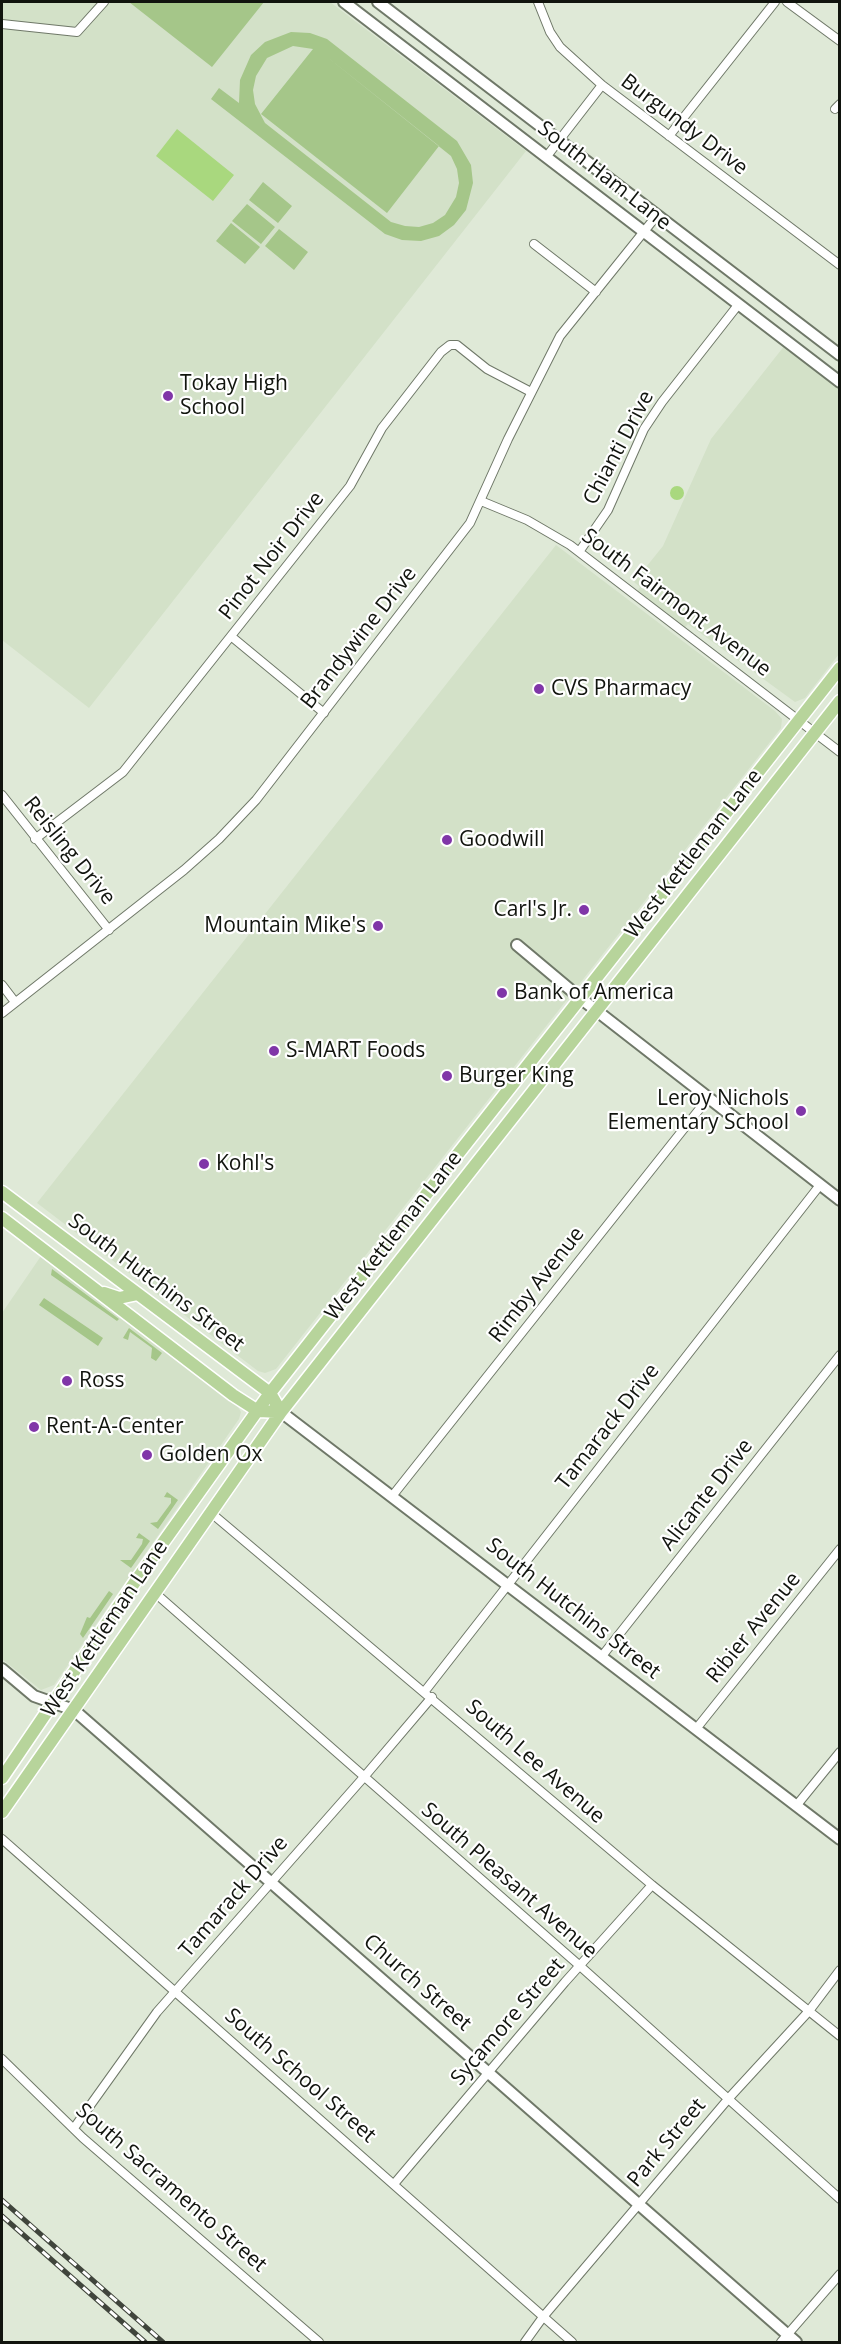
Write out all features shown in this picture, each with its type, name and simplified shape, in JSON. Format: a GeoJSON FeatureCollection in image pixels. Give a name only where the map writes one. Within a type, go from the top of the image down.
{"type":"FeatureCollection","features":[{"type":"Feature","properties":{"kind":"main road","name":"South Ham Lane"},"geometry":{"type":"LineString","coordinates":[[344,2],[840,382]]}},
{"type":"Feature","properties":{"kind":"main road","name":"South Ham Lane"},"geometry":{"type":"LineString","coordinates":[[378,2],[560,138],[840,355]]}},
{"type":"Feature","properties":{"kind":"main road","name":"West Kettleman Lane"},"geometry":{"type":"LineString","coordinates":[[2,1778],[152,1558],[270,1393],[579,997],[840,668]]}},
{"type":"Feature","properties":{"kind":"main road","name":"West Kettleman Lane"},"geometry":{"type":"LineString","coordinates":[[2,1812],[281,1412],[840,701]]}},
{"type":"Feature","properties":{"kind":"main road"},"geometry":{"type":"LineString","coordinates":[[517,945],[579,997],[840,1200]]}},
{"type":"Feature","properties":{"kind":"main road","name":"South Hutchins Street"},"geometry":{"type":"LineString","coordinates":[[2,1192],[270,1393],[281,1412],[393,1495],[840,1839]]}},
{"type":"Feature","properties":{"kind":"main road"},"geometry":{"type":"LineString","coordinates":[[404,1255],[411,1234],[412,1212]]}},
{"type":"Feature","properties":{"kind":"main road","name":"South Hutchins Street"},"geometry":{"type":"LineString","coordinates":[[2,1218],[231,1393],[258,1411]]}},
{"type":"Feature","properties":{"kind":"main road"},"geometry":{"type":"LineString","coordinates":[[97,1291],[119,1298],[138,1294]]}},
{"type":"Feature","properties":{"kind":"main road"},"geometry":{"type":"LineString","coordinates":[[258,1411],[281,1412]]}},
{"type":"Feature","properties":{"kind":"main road","name":"Church Street"},"geometry":{"type":"LineString","coordinates":[[2,1669],[34,1696],[74,1710],[640,2204],[788,2340]]}},
{"type":"Feature","properties":{"kind":"street"},"geometry":{"type":"LineString","coordinates":[[2,24],[77,32],[104,2]]}},
{"type":"Feature","properties":{"kind":"street","name":"Burgundy Drive"},"geometry":{"type":"LineString","coordinates":[[538,2],[550,32],[560,47],[602,85],[829,259],[840,265]]}},
{"type":"Feature","properties":{"kind":"street"},"geometry":{"type":"LineString","coordinates":[[669,136],[775,2]]}},
{"type":"Feature","properties":{"kind":"street"},"geometry":{"type":"LineString","coordinates":[[787,2],[840,41]]}},
{"type":"Feature","properties":{"kind":"street"},"geometry":{"type":"LineString","coordinates":[[547,156],[602,85]]}},
{"type":"Feature","properties":{"kind":"street","name":"Brandywine Drive"},"geometry":{"type":"LineString","coordinates":[[2,1013],[109,930],[219,839],[263,791],[470,523],[531,392],[560,336],[658,214]]}},
{"type":"Feature","properties":{"kind":"street"},"geometry":{"type":"LineString","coordinates":[[534,244],[596,292]]}},
{"type":"Feature","properties":{"kind":"street","name":"Chianti Drive"},"geometry":{"type":"LineString","coordinates":[[579,552],[608,510],[645,429],[662,402],[738,304]]}},
{"type":"Feature","properties":{"kind":"street","name":"Pinot Noir Drive"},"geometry":{"type":"LineString","coordinates":[[36,839],[123,772],[350,486],[382,428],[441,352],[450,345],[457,345],[499,376],[531,392]]}},
{"type":"Feature","properties":{"kind":"street","name":"South Fairmont Avenue"},"geometry":{"type":"LineString","coordinates":[[481,501],[527,520],[579,552],[840,752]]}},
{"type":"Feature","properties":{"kind":"street"},"geometry":{"type":"LineString","coordinates":[[232,637],[324,713]]}},
{"type":"Feature","properties":{"kind":"street","name":"Reisling Drive"},"geometry":{"type":"LineString","coordinates":[[2,795],[109,930]]}},
{"type":"Feature","properties":{"kind":"street"},"geometry":{"type":"LineString","coordinates":[[2,985],[15,1002]]}},
{"type":"Feature","properties":{"kind":"street","name":"Rimby Avenue"},"geometry":{"type":"LineString","coordinates":[[393,1495],[709,1097]]}},
{"type":"Feature","properties":{"kind":"street","name":"Tamarack Drive"},"geometry":{"type":"LineString","coordinates":[[424,1691],[820,1185]]}},
{"type":"Feature","properties":{"kind":"street","name":"Alicante Drive"},"geometry":{"type":"LineString","coordinates":[[602,1656],[840,1355]]}},
{"type":"Feature","properties":{"kind":"street","name":"South Lee Avenue"},"geometry":{"type":"LineString","coordinates":[[210,1512],[652,1885],[840,2036]]}},
{"type":"Feature","properties":{"kind":"street","name":"Ribier Avenue"},"geometry":{"type":"LineString","coordinates":[[696,1729],[840,1549]]}},
{"type":"Feature","properties":{"kind":"street","name":"South Pleasant Avenue"},"geometry":{"type":"LineString","coordinates":[[154,1592],[580,1966],[840,2199]]}},
{"type":"Feature","properties":{"kind":"street","name":"Tamarack Drive"},"geometry":{"type":"LineString","coordinates":[[74,2128],[157,2012],[432,1697]]}},
{"type":"Feature","properties":{"kind":"street"},"geometry":{"type":"LineString","coordinates":[[796,1806],[840,1752]]}},
{"type":"Feature","properties":{"kind":"street","name":"South School Street"},"geometry":{"type":"LineString","coordinates":[[2,1839],[572,2343]]}},
{"type":"Feature","properties":{"kind":"street","name":"Sycamore Street"},"geometry":{"type":"LineString","coordinates":[[394,2184],[488,2072],[652,1885]]}},
{"type":"Feature","properties":{"kind":"street","name":"Park Street"},"geometry":{"type":"LineString","coordinates":[[525,2343],[543,2316],[729,2098],[809,2012],[840,1970]]}},
{"type":"Feature","properties":{"kind":"street","name":"South Sacramento Street"},"geometry":{"type":"LineString","coordinates":[[2,2059],[74,2128],[319,2343]]}},
{"type":"Feature","properties":{"kind":"street"},"geometry":{"type":"LineString","coordinates":[[788,2340],[840,2274]]}},
{"type":"Feature","properties":{"kind":"shaded area","name":"Tokay High School"},"geometry":{"type":"Polygon","coordinates":[[[2,2],[330,2],[526,151],[89,708],[2,640],[2,2]]]}},
{"type":"Feature","properties":{"kind":"shaded area"},"geometry":{"type":"Polygon","coordinates":[[[129,2],[264,2],[212,67],[129,2]]]}},
{"type":"Feature","properties":{"kind":"shaded area"},"geometry":{"type":"Polygon","coordinates":[[[291,32],[310,33],[327,39],[457,141],[471,165],[473,183],[466,210],[454,225],[439,236],[421,241],[402,240],[385,234],[211,99],[219,88],[239,103],[240,80],[251,55],[265,42],[291,32]],[[293,46],[267,58],[256,76],[253,90],[255,104],[265,123],[391,222],[419,227],[433,223],[445,215],[456,197],[459,183],[457,169],[451,156],[439,146],[387,213],[261,114],[313,49],[293,46]]]}},
{"type":"Feature","properties":{"kind":"shaded area"},"geometry":{"type":"Polygon","coordinates":[[[177,129],[234,175],[213,201],[156,156],[177,129]]]}},
{"type":"Feature","properties":{"kind":"shaded area"},"geometry":{"type":"Polygon","coordinates":[[[263,182],[292,206],[278,223],[249,200],[263,182]]]}},
{"type":"Feature","properties":{"kind":"shaded area"},"geometry":{"type":"Polygon","coordinates":[[[247,204],[275,227],[261,244],[232,221],[247,204]]]}},
{"type":"Feature","properties":{"kind":"shaded area"},"geometry":{"type":"Polygon","coordinates":[[[231,223],[260,247],[245,264],[216,241],[231,223]]]}},
{"type":"Feature","properties":{"kind":"shaded area"},"geometry":{"type":"Polygon","coordinates":[[[279,229],[308,252],[294,270],[265,246],[279,229]]]}},
{"type":"Feature","properties":{"kind":"shaded area"},"geometry":{"type":"Polygon","coordinates":[[[785,345],[839,382],[839,654],[805,698],[795,702],[688,624],[682,631],[635,595],[640,587],[634,582],[663,546],[711,439],[785,345]]]}},
{"type":"Feature","properties":{"kind":"shaded area"},"geometry":{"type":"Polygon","coordinates":[[[677,486],[682,488],[684,493],[682,498],[677,500],[672,498],[670,493],[672,488],[677,486]]]}},
{"type":"Feature","properties":{"kind":"shaded area"},"geometry":{"type":"Polygon","coordinates":[[[556,545],[775,711],[782,719],[781,728],[276,1369],[265,1373],[258,1371],[37,1203],[556,545]]]}},
{"type":"Feature","properties":{"kind":"shaded area"},"geometry":{"type":"Polygon","coordinates":[[[41,1256],[235,1402],[241,1412],[239,1419],[54,1685],[41,1690],[2,1659],[2,1313],[41,1256]]]}},
{"type":"Feature","properties":{"kind":"shaded area"},"geometry":{"type":"Polygon","coordinates":[[[52,1269],[119,1319],[117,1321],[51,1275],[52,1269]]]}},
{"type":"Feature","properties":{"kind":"shaded area"},"geometry":{"type":"Polygon","coordinates":[[[44,1298],[103,1338],[98,1346],[39,1305],[44,1298]]]}},
{"type":"Feature","properties":{"kind":"shaded area"},"geometry":{"type":"Polygon","coordinates":[[[129,1328],[162,1353],[156,1361],[151,1358],[152,1348],[130,1332],[128,1340],[123,1338],[129,1328]]]}},
{"type":"Feature","properties":{"kind":"shaded area"},"geometry":{"type":"Polygon","coordinates":[[[167,1492],[178,1500],[158,1529],[150,1523],[157,1522],[171,1503],[171,1498],[164,1497],[167,1492]]]}},
{"type":"Feature","properties":{"kind":"shaded area"},"geometry":{"type":"Polygon","coordinates":[[[139,1533],[150,1541],[131,1568],[120,1560],[131,1560],[142,1544],[143,1539],[136,1538],[139,1533]]]}},
{"type":"Feature","properties":{"kind":"shaded area"},"geometry":{"type":"Polygon","coordinates":[[[109,1591],[113,1594],[83,1638],[80,1634],[87,1617],[90,1618],[109,1591]]]}},
{"type":"Feature","properties":{"kind":"railway"},"geometry":{"type":"LineString","coordinates":[[2,2200],[163,2342]]}},
{"type":"Feature","properties":{"kind":"railway"},"geometry":{"type":"LineString","coordinates":[[2,2216],[145,2342]]}},
{"type":"Feature","properties":{"kind":"place","name":"Tokay High School"},"geometry":{"type":"Point","coordinates":[168,396]}},
{"type":"Feature","properties":{"kind":"place","name":"CVS Pharmacy"},"geometry":{"type":"Point","coordinates":[539,689]}},
{"type":"Feature","properties":{"kind":"place","name":"Goodwill"},"geometry":{"type":"Point","coordinates":[447,840]}},
{"type":"Feature","properties":{"kind":"place","name":"Carl's Jr."},"geometry":{"type":"Point","coordinates":[584,910]}},
{"type":"Feature","properties":{"kind":"place","name":"Mountain Mike's"},"geometry":{"type":"Point","coordinates":[378,926]}},
{"type":"Feature","properties":{"kind":"place","name":"Bank of America"},"geometry":{"type":"Point","coordinates":[502,993]}},
{"type":"Feature","properties":{"kind":"place","name":"S-MART Foods"},"geometry":{"type":"Point","coordinates":[274,1051]}},
{"type":"Feature","properties":{"kind":"place","name":"Burger King"},"geometry":{"type":"Point","coordinates":[447,1076]}},
{"type":"Feature","properties":{"kind":"place","name":"Leroy Nichols Elementary School"},"geometry":{"type":"Point","coordinates":[801,1111]}},
{"type":"Feature","properties":{"kind":"place","name":"Kohl's"},"geometry":{"type":"Point","coordinates":[204,1164]}},
{"type":"Feature","properties":{"kind":"place","name":"Ross"},"geometry":{"type":"Point","coordinates":[67,1381]}},
{"type":"Feature","properties":{"kind":"place","name":"Rent-A-Center"},"geometry":{"type":"Point","coordinates":[34,1427]}},
{"type":"Feature","properties":{"kind":"place","name":"Golden Ox"},"geometry":{"type":"Point","coordinates":[147,1455]}}]}
